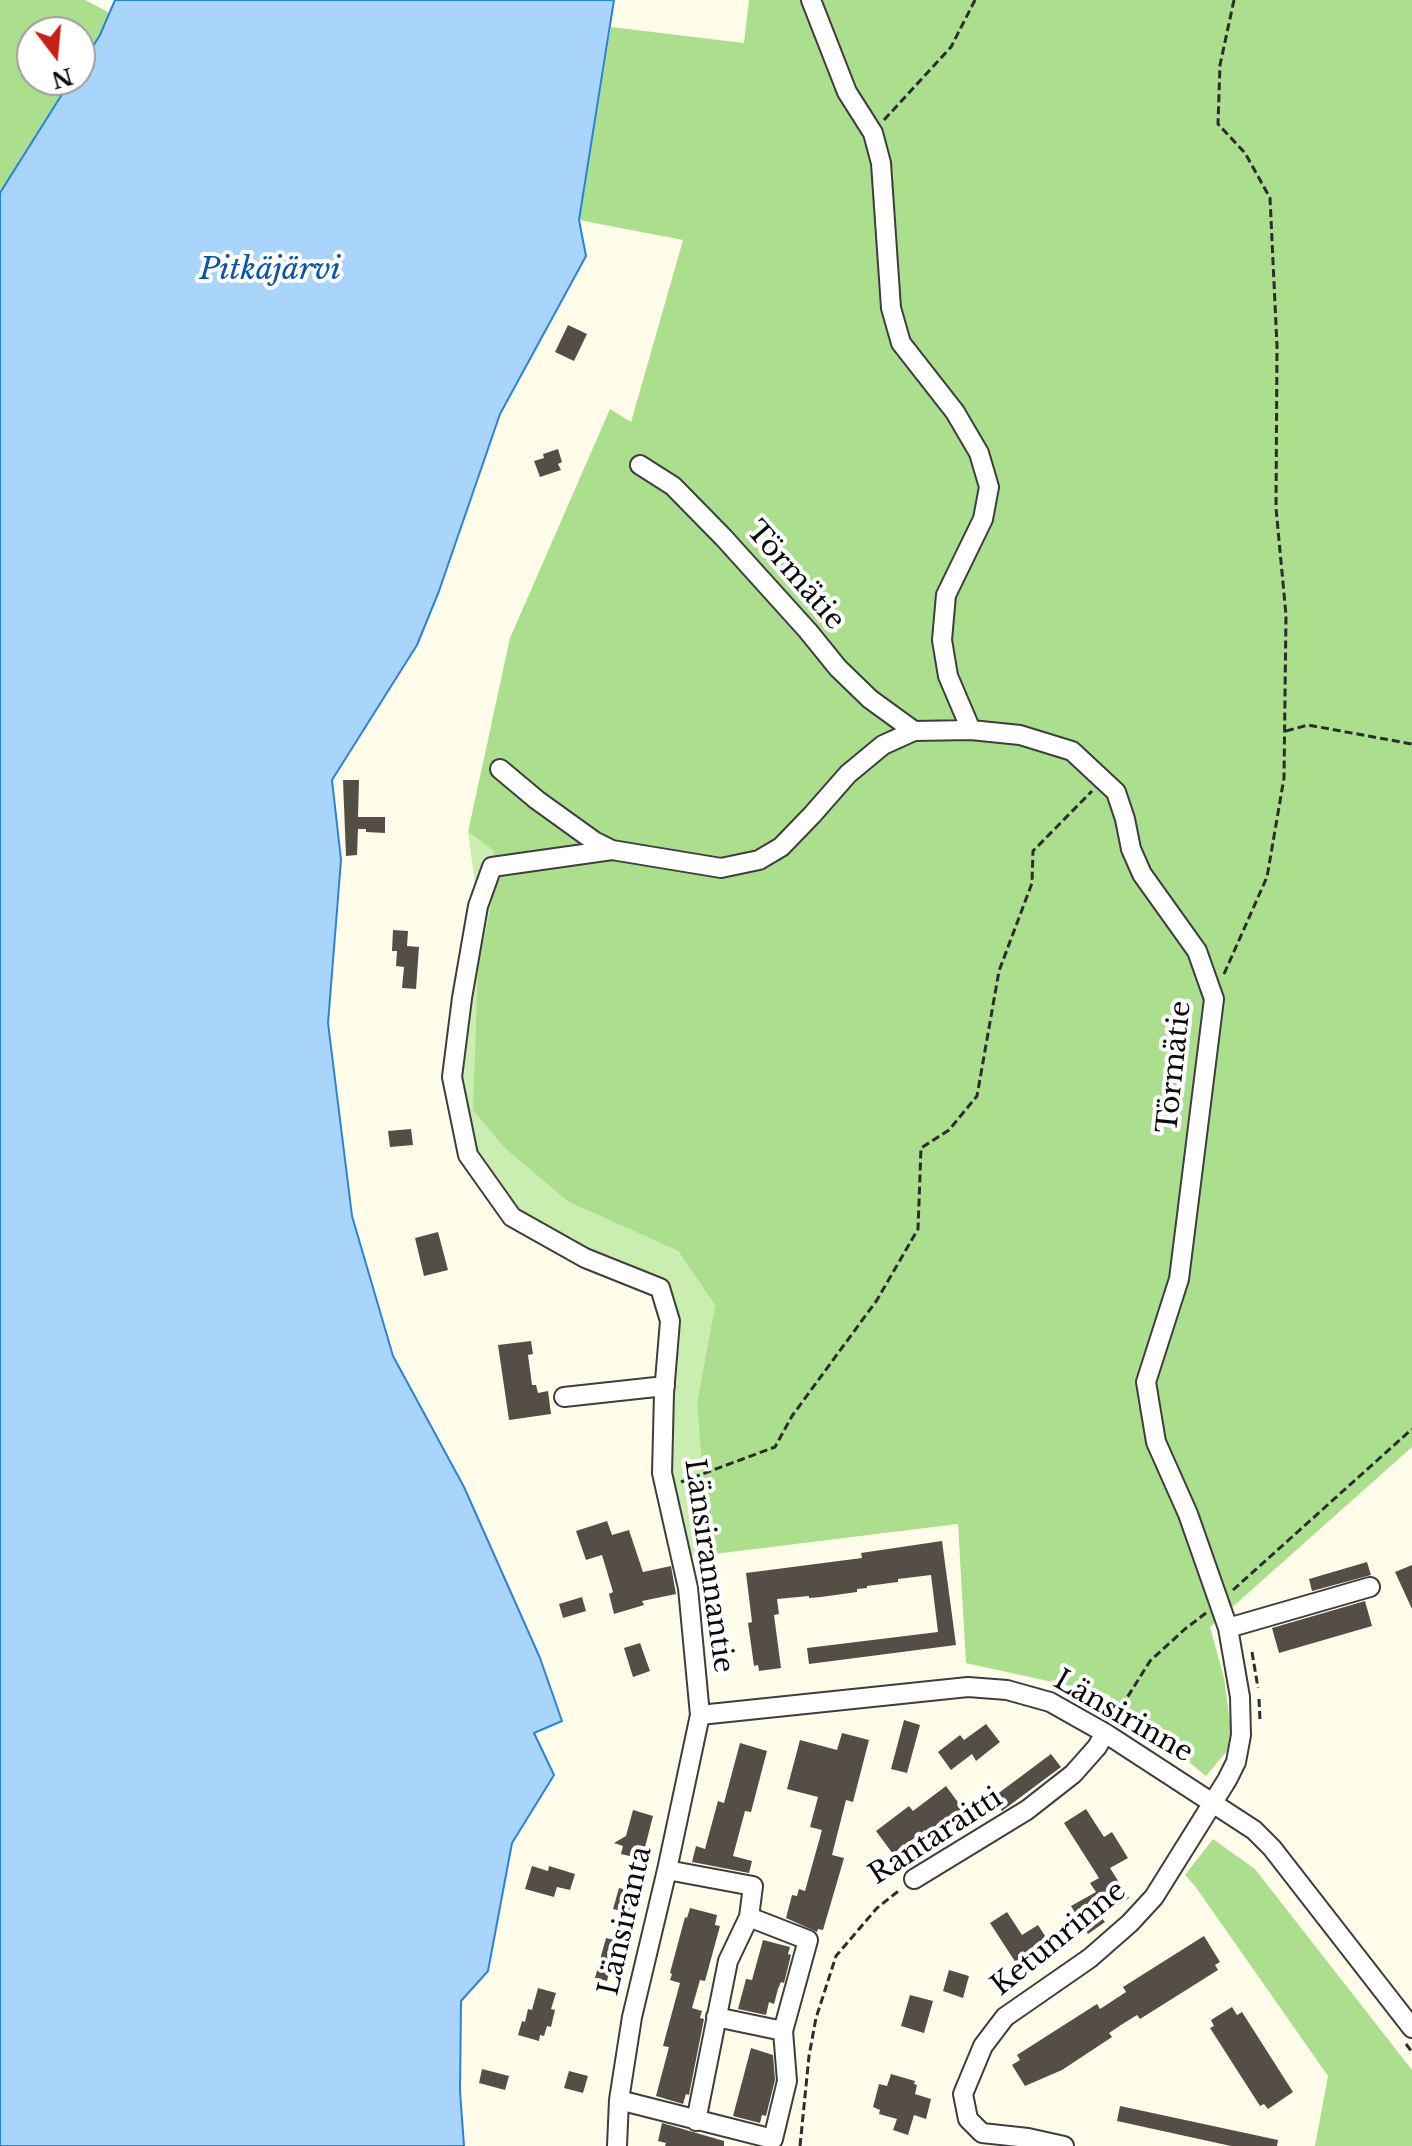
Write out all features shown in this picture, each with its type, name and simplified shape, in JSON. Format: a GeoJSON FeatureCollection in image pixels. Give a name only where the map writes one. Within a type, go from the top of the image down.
{"type":"FeatureCollection","features":[{"type":"Feature","properties":{"kind":"street"},"geometry":{"type":"LineString","coordinates":[[811,0],[847,92],[873,133],[881,163],[891,308],[901,343],[955,412],[979,453],[989,487],[983,519],[946,595],[942,640],[948,676],[971,730]]}},
{"type":"Feature","properties":{"kind":"street","name":"Törmätie"},"geometry":{"type":"LineString","coordinates":[[640,465],[673,486],[724,538],[838,668],[870,699],[914,731],[971,730],[1020,735],[1072,751],[1116,792],[1131,849],[1142,874],[1197,951],[1214,999],[1179,1279],[1146,1382],[1156,1442],[1188,1514],[1228,1628],[1240,1697],[1241,1735],[1236,1762],[1213,1804]]}},
{"type":"Feature","properties":{"kind":"street"},"geometry":{"type":"LineString","coordinates":[[500,769],[537,800],[594,841],[612,850],[721,868],[759,860],[781,847],[848,774],[883,745],[914,731]]}},
{"type":"Feature","properties":{"kind":"street","name":"Länsirannantie"},"geometry":{"type":"LineString","coordinates":[[612,850],[492,867],[478,906],[452,1077],[468,1155],[512,1217],[585,1258],[660,1288],[670,1321],[662,1473],[688,1588],[700,1715]]}},
{"type":"Feature","properties":{"kind":"street"},"geometry":{"type":"LineString","coordinates":[[564,1397],[665,1386]]}},
{"type":"Feature","properties":{"kind":"street"},"geometry":{"type":"LineString","coordinates":[[1228,1628],[1370,1587]]}},
{"type":"Feature","properties":{"kind":"street","name":"Länsirinne"},"geometry":{"type":"LineString","coordinates":[[700,1715],[968,1687],[1007,1690],[1050,1702],[1105,1733],[1254,1830],[1272,1848],[1407,2034]]}},
{"type":"Feature","properties":{"kind":"street","name":"Länsiranta"},"geometry":{"type":"LineString","coordinates":[[617,2144],[619,2100],[632,2017],[700,1715]]}},
{"type":"Feature","properties":{"kind":"street","name":"Rantaraitti"},"geometry":{"type":"LineString","coordinates":[[914,1879],[1027,1810],[1073,1774],[1105,1733]]}},
{"type":"Feature","properties":{"kind":"street","name":"Ketunrinne"},"geometry":{"type":"LineString","coordinates":[[1064,2146],[982,2133],[968,2119],[963,2094],[983,2046],[1005,2017],[1090,1958],[1130,1923],[1154,1897],[1213,1804]]}},
{"type":"Feature","properties":{"kind":"street"},"geometry":{"type":"LineString","coordinates":[[667,1870],[753,1886],[749,1917],[728,1961],[696,2121]]}},
{"type":"Feature","properties":{"kind":"street"},"geometry":{"type":"LineString","coordinates":[[619,2100],[773,2139],[787,2081],[783,2031],[808,1940],[749,1917]]}},
{"type":"Feature","properties":{"kind":"street"},"geometry":{"type":"LineString","coordinates":[[716,2017],[783,2031]]}},
{"type":"Feature","properties":{"kind":"path"},"geometry":{"type":"LineString","coordinates":[[873,133],[951,47],[975,0]]}},
{"type":"Feature","properties":{"kind":"path"},"geometry":{"type":"LineString","coordinates":[[1214,999],[1267,877],[1284,778],[1285,731],[1286,615],[1276,508],[1277,346],[1270,198],[1245,153],[1218,124],[1220,65],[1234,0]]}},
{"type":"Feature","properties":{"kind":"path"},"geometry":{"type":"LineString","coordinates":[[1285,731],[1308,725],[1412,744]]}},
{"type":"Feature","properties":{"kind":"path"},"geometry":{"type":"LineString","coordinates":[[665,1488],[775,1447],[792,1416],[877,1300],[918,1229],[921,1148],[949,1130],[977,1096],[999,971],[1032,883],[1033,851],[1102,779]]}},
{"type":"Feature","properties":{"kind":"path"},"geometry":{"type":"LineString","coordinates":[[1105,1733],[1150,1661],[1412,1429]]}},
{"type":"Feature","properties":{"kind":"path","name":"Rantaraitti"},"geometry":{"type":"LineString","coordinates":[[800,2146],[816,2018],[836,1956],[877,1908],[914,1879]]}},
{"type":"Feature","properties":{"kind":"path"},"geometry":{"type":"LineString","coordinates":[[1407,2034],[1412,2052]]}},
{"type":"Feature","properties":{"kind":"green space"},"geometry":{"type":"Polygon","coordinates":[[[0,0],[85,0],[110,13],[96,41],[96,16],[16,16],[16,96],[61,96],[0,193],[0,0]]]}},
{"type":"Feature","properties":{"kind":"green space"},"geometry":{"type":"Polygon","coordinates":[[[749,0],[1412,0],[1412,1447],[1210,1627],[1224,1678],[1231,1730],[1227,1751],[1206,1776],[1107,1694],[966,1663],[958,1524],[714,1554],[702,1470],[697,1403],[715,1305],[678,1251],[569,1202],[505,1148],[473,1110],[478,968],[498,872],[493,850],[468,832],[510,638],[610,409],[631,422],[683,240],[579,220],[611,27],[744,43],[749,0]]]}},
{"type":"Feature","properties":{"kind":"green space"},"geometry":{"type":"Polygon","coordinates":[[[468,832],[493,850],[498,872],[492,906],[569,1202],[678,1251],[715,1305],[697,1403],[702,1470],[714,1554],[681,1556],[665,1487],[660,1289],[512,1217],[468,1155],[452,1077],[478,906],[468,832]]]}},
{"type":"Feature","properties":{"kind":"green space"},"geometry":{"type":"Polygon","coordinates":[[[1213,1839],[1255,1869],[1412,2070],[1412,2146],[1315,2146],[1328,2076],[1185,1875],[1213,1839]]]}},
{"type":"Feature","properties":{"kind":"water","name":"Pitkäjärvi"},"geometry":{"type":"Polygon","coordinates":[[[115,0],[614,0],[579,220],[586,256],[500,414],[439,591],[417,645],[332,780],[341,860],[328,1023],[352,1216],[393,1356],[464,1487],[540,1658],[562,1721],[534,1733],[554,1775],[512,1843],[488,1971],[461,2001],[460,2091],[464,2146],[0,2146],[0,193],[61,96],[96,96],[96,41],[115,0]]]}},
{"type":"Feature","properties":{"kind":"building"},"geometry":{"type":"Polygon","coordinates":[[[568,325],[587,334],[574,361],[555,352],[568,325]]]}},
{"type":"Feature","properties":{"kind":"building"},"geometry":{"type":"Polygon","coordinates":[[[558,449],[561,470],[540,477],[534,461],[558,449]]]}},
{"type":"Feature","properties":{"kind":"building"},"geometry":{"type":"Polygon","coordinates":[[[343,780],[359,780],[358,817],[385,817],[385,833],[358,829],[357,855],[346,856],[343,780]]]}},
{"type":"Feature","properties":{"kind":"building"},"geometry":{"type":"Polygon","coordinates":[[[393,930],[408,931],[407,946],[419,947],[416,989],[402,988],[404,967],[396,966],[397,951],[392,951],[393,930]]]}},
{"type":"Feature","properties":{"kind":"building"},"geometry":{"type":"Polygon","coordinates":[[[411,1129],[413,1145],[390,1147],[388,1131],[411,1129]]]}},
{"type":"Feature","properties":{"kind":"building"},"geometry":{"type":"Polygon","coordinates":[[[438,1232],[448,1270],[424,1276],[415,1238],[438,1232]]]}},
{"type":"Feature","properties":{"kind":"building"},"geometry":{"type":"Polygon","coordinates":[[[531,1341],[533,1354],[528,1355],[532,1385],[536,1385],[538,1393],[548,1391],[551,1414],[509,1420],[498,1345],[531,1341]]]}},
{"type":"Feature","properties":{"kind":"building"},"geometry":{"type":"Polygon","coordinates":[[[607,1521],[612,1535],[629,1530],[643,1572],[671,1566],[676,1594],[642,1601],[644,1605],[614,1614],[609,1594],[613,1592],[602,1555],[586,1560],[576,1531],[607,1521]]]}},
{"type":"Feature","properties":{"kind":"building"},"geometry":{"type":"Polygon","coordinates":[[[942,1541],[956,1645],[809,1664],[807,1648],[938,1632],[931,1575],[867,1586],[857,1589],[857,1592],[777,1599],[779,1614],[774,1615],[781,1668],[759,1671],[758,1665],[754,1666],[746,1573],[862,1558],[861,1553],[942,1541]]]}},
{"type":"Feature","properties":{"kind":"building"},"geometry":{"type":"Polygon","coordinates":[[[1367,1562],[1371,1575],[1312,1591],[1309,1579],[1367,1562]]]}},
{"type":"Feature","properties":{"kind":"building"},"geometry":{"type":"Polygon","coordinates":[[[1412,1565],[1412,1609],[1395,1572],[1412,1565]]]}},
{"type":"Feature","properties":{"kind":"building"},"geometry":{"type":"Polygon","coordinates":[[[582,1597],[586,1611],[563,1618],[559,1604],[582,1597]]]}},
{"type":"Feature","properties":{"kind":"building"},"geometry":{"type":"Polygon","coordinates":[[[1365,1601],[1372,1626],[1279,1653],[1272,1628],[1365,1601]]]}},
{"type":"Feature","properties":{"kind":"building"},"geometry":{"type":"Polygon","coordinates":[[[640,1643],[650,1671],[633,1677],[624,1648],[640,1643]]]}},
{"type":"Feature","properties":{"kind":"building"},"geometry":{"type":"Polygon","coordinates":[[[904,1720],[920,1725],[907,1773],[891,1769],[904,1720]]]}},
{"type":"Feature","properties":{"kind":"building"},"geometry":{"type":"Polygon","coordinates":[[[986,1724],[1000,1742],[976,1761],[972,1754],[951,1770],[938,1752],[960,1735],[964,1740],[986,1724]]]}},
{"type":"Feature","properties":{"kind":"building"},"geometry":{"type":"Polygon","coordinates":[[[842,1733],[869,1740],[853,1802],[846,1800],[832,1855],[844,1858],[823,1930],[818,1929],[817,1932],[786,1918],[792,1895],[797,1896],[799,1889],[805,1891],[822,1830],[810,1827],[818,1797],[787,1789],[800,1740],[837,1750],[842,1733]]]}},
{"type":"Feature","properties":{"kind":"building"},"geometry":{"type":"Polygon","coordinates":[[[740,1743],[767,1751],[751,1812],[745,1811],[733,1856],[752,1861],[749,1873],[692,1862],[696,1846],[705,1849],[718,1801],[724,1803],[740,1743]]]}},
{"type":"Feature","properties":{"kind":"building"},"geometry":{"type":"Polygon","coordinates":[[[1051,1754],[1061,1767],[1002,1811],[992,1798],[1051,1754]]]}},
{"type":"Feature","properties":{"kind":"building"},"geometry":{"type":"Polygon","coordinates":[[[946,1786],[963,1809],[928,1835],[925,1830],[893,1854],[876,1831],[909,1806],[913,1811],[946,1786]]]}},
{"type":"Feature","properties":{"kind":"building"},"geometry":{"type":"Polygon","coordinates":[[[1086,1809],[1104,1837],[1112,1832],[1128,1858],[1110,1868],[1129,1898],[1100,1916],[1105,1922],[1088,1934],[1071,1906],[1096,1892],[1090,1883],[1099,1878],[1064,1823],[1086,1809]]]}},
{"type":"Feature","properties":{"kind":"building"},"geometry":{"type":"Polygon","coordinates":[[[633,1810],[653,1816],[642,1859],[621,1854],[623,1846],[614,1843],[626,1836],[633,1810]]]}},
{"type":"Feature","properties":{"kind":"building"},"geometry":{"type":"Polygon","coordinates":[[[532,1866],[548,1871],[549,1866],[575,1874],[570,1890],[557,1887],[554,1897],[525,1889],[532,1866]]]}},
{"type":"Feature","properties":{"kind":"building"},"geometry":{"type":"Polygon","coordinates":[[[619,1888],[635,1892],[629,1913],[613,1909],[619,1888]]]}},
{"type":"Feature","properties":{"kind":"building"},"geometry":{"type":"Polygon","coordinates":[[[690,1908],[717,1915],[715,1925],[720,1926],[705,1981],[700,1980],[692,2008],[702,2011],[700,2018],[704,2019],[689,2095],[686,2094],[683,2104],[656,2096],[669,2047],[663,2046],[680,1983],[670,1980],[670,1973],[690,1908]]]}},
{"type":"Feature","properties":{"kind":"building"},"geometry":{"type":"Polygon","coordinates":[[[1007,1912],[1022,1935],[1038,1925],[1049,1942],[1016,1963],[990,1923],[1007,1912]]]}},
{"type":"Feature","properties":{"kind":"building"},"geometry":{"type":"Polygon","coordinates":[[[1204,1936],[1220,1962],[1215,1965],[1218,1970],[1140,2019],[1137,2015],[1121,2025],[1109,2033],[1112,2037],[1062,2070],[1025,2086],[1012,2065],[1020,2060],[1017,2055],[1097,2004],[1100,2009],[1126,1992],[1123,1987],[1204,1936]]]}},
{"type":"Feature","properties":{"kind":"building"},"geometry":{"type":"Polygon","coordinates":[[[606,1938],[619,1941],[616,1949],[620,1950],[614,1974],[609,1973],[607,1981],[595,1978],[606,1938]]]}},
{"type":"Feature","properties":{"kind":"building"},"geometry":{"type":"Polygon","coordinates":[[[763,1940],[790,1947],[788,1954],[791,1955],[784,1983],[781,1982],[774,2004],[769,2002],[766,2015],[738,2009],[746,1979],[752,1980],[763,1940]]]}},
{"type":"Feature","properties":{"kind":"building"},"geometry":{"type":"Polygon","coordinates":[[[949,1970],[969,1976],[963,1998],[943,1991],[949,1970]]]}},
{"type":"Feature","properties":{"kind":"building"},"geometry":{"type":"Polygon","coordinates":[[[538,1988],[556,1993],[551,2009],[555,2010],[551,2027],[547,2026],[539,2041],[518,2035],[528,2009],[532,2010],[538,1988]]]}},
{"type":"Feature","properties":{"kind":"building"},"geometry":{"type":"Polygon","coordinates":[[[910,1995],[933,2001],[924,2033],[901,2026],[910,1995]]]}},
{"type":"Feature","properties":{"kind":"building"},"geometry":{"type":"Polygon","coordinates":[[[1232,2007],[1237,2015],[1242,2012],[1293,2092],[1268,2109],[1264,2104],[1260,2106],[1210,2028],[1214,2026],[1211,2020],[1232,2007]]]}},
{"type":"Feature","properties":{"kind":"building"},"geometry":{"type":"Polygon","coordinates":[[[751,2048],[773,2055],[775,2080],[766,2116],[762,2115],[760,2123],[733,2116],[751,2048]]]}},
{"type":"Feature","properties":{"kind":"building"},"geometry":{"type":"Polygon","coordinates":[[[482,2069],[509,2076],[505,2090],[479,2083],[482,2069]]]}},
{"type":"Feature","properties":{"kind":"building"},"geometry":{"type":"Polygon","coordinates":[[[569,2071],[588,2076],[583,2093],[564,2088],[569,2071]]]}},
{"type":"Feature","properties":{"kind":"building"},"geometry":{"type":"Polygon","coordinates":[[[891,2074],[915,2081],[915,2094],[931,2099],[926,2119],[914,2115],[908,2135],[893,2130],[897,2119],[879,2114],[880,2110],[873,2107],[879,2084],[887,2086],[891,2074]]]}},
{"type":"Feature","properties":{"kind":"building"},"geometry":{"type":"Polygon","coordinates":[[[1120,2106],[1278,2140],[1277,2146],[1231,2146],[1117,2121],[1120,2106]]]}},
{"type":"Feature","properties":{"kind":"building"},"geometry":{"type":"Polygon","coordinates":[[[662,2123],[724,2141],[724,2146],[665,2146],[666,2143],[658,2141],[662,2123]]]}}]}
